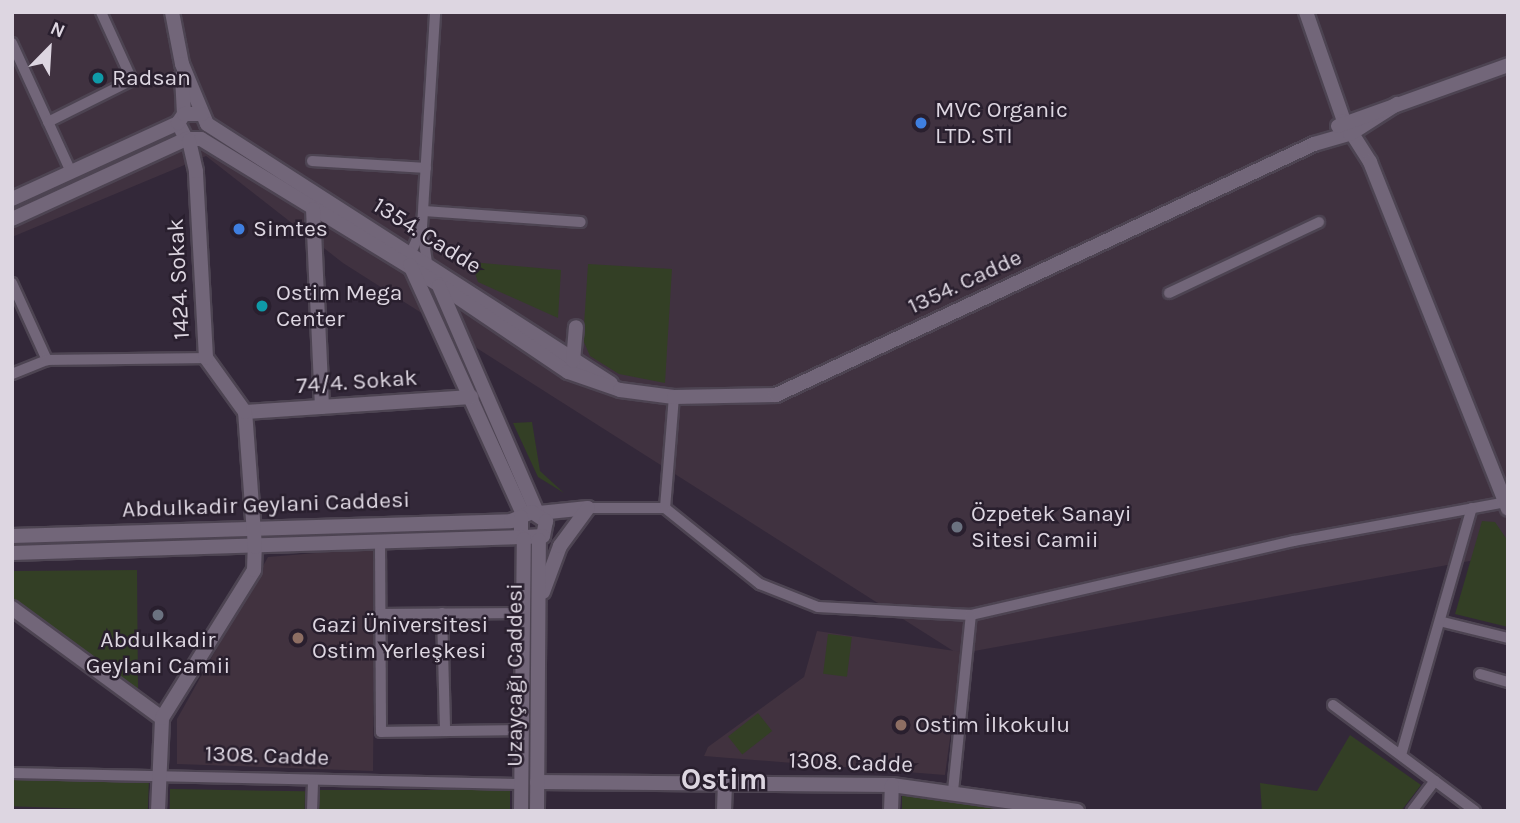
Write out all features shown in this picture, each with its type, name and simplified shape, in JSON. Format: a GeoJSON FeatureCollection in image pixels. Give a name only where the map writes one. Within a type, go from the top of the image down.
{"type":"FeatureCollection","features":[{"type":"Feature","properties":{"kind":"main road"},"geometry":{"type":"LineString","coordinates":[[12,219],[193,140],[204,119],[182,64],[172,12]]}},
{"type":"Feature","properties":{"kind":"main road"},"geometry":{"type":"LineString","coordinates":[[1306,12],[1370,162],[1507,505]]}},
{"type":"Feature","properties":{"kind":"main road"},"geometry":{"type":"LineString","coordinates":[[182,64],[181,118],[193,140]]}},
{"type":"Feature","properties":{"kind":"main road","name":"1354. Cadde"},"geometry":{"type":"LineString","coordinates":[[193,140],[438,284],[480,315],[568,372],[620,390],[674,397],[776,395],[1397,104],[1508,65]]}},
{"type":"Feature","properties":{"kind":"main road"},"geometry":{"type":"LineString","coordinates":[[12,199],[181,118],[204,119]]}},
{"type":"Feature","properties":{"kind":"main road","name":"1354. Cadde"},"geometry":{"type":"LineString","coordinates":[[204,119],[560,346],[620,390]]}},
{"type":"Feature","properties":{"kind":"main road","name":"1424. Sokak"},"geometry":{"type":"LineString","coordinates":[[193,140],[197,171],[206,358],[245,412]]}},
{"type":"Feature","properties":{"kind":"main road"},"geometry":{"type":"LineString","coordinates":[[313,209],[322,407]]}},
{"type":"Feature","properties":{"kind":"main road"},"geometry":{"type":"LineString","coordinates":[[411,253],[410,268],[530,514]]}},
{"type":"Feature","properties":{"kind":"main road"},"geometry":{"type":"LineString","coordinates":[[427,263],[462,334],[530,514]]}},
{"type":"Feature","properties":{"kind":"main road"},"geometry":{"type":"LineString","coordinates":[[462,334],[480,315]]}},
{"type":"Feature","properties":{"kind":"main road"},"geometry":{"type":"LineString","coordinates":[[552,362],[560,346],[576,327],[575,356],[568,372]]}},
{"type":"Feature","properties":{"kind":"main road","name":"74/4. Sokak"},"geometry":{"type":"LineString","coordinates":[[245,412],[472,397]]}},
{"type":"Feature","properties":{"kind":"main road"},"geometry":{"type":"LineString","coordinates":[[158,811],[162,718],[254,570],[255,547],[245,412]]}},
{"type":"Feature","properties":{"kind":"main road"},"geometry":{"type":"LineString","coordinates":[[541,538],[588,508]]}},
{"type":"Feature","properties":{"kind":"main road"},"geometry":{"type":"LineString","coordinates":[[538,609],[560,546],[588,508]]}},
{"type":"Feature","properties":{"kind":"main road","name":"Abdulkadir Geylani Caddesi"},"geometry":{"type":"LineString","coordinates":[[12,536],[252,528],[530,514],[588,508]]}},
{"type":"Feature","properties":{"kind":"main road","name":"Uzayçağı Caddesi"},"geometry":{"type":"LineString","coordinates":[[520,811],[522,538],[530,514],[547,527],[541,538],[538,609],[537,811]]}},
{"type":"Feature","properties":{"kind":"main road","name":"Abdulkadir Geylani Caddesi"},"geometry":{"type":"LineString","coordinates":[[12,553],[255,547],[380,540],[541,538]]}},
{"type":"Feature","properties":{"kind":"main road"},"geometry":{"type":"LineString","coordinates":[[12,608],[162,718]]}},
{"type":"Feature","properties":{"kind":"main road","name":"1308. Cadde"},"geometry":{"type":"LineString","coordinates":[[537,782],[892,785],[953,791],[1077,811]]}},
{"type":"Feature","properties":{"kind":"main road"},"geometry":{"type":"LineString","coordinates":[[724,782],[724,811]]}},
{"type":"Feature","properties":{"kind":"main road"},"geometry":{"type":"LineString","coordinates":[[891,811],[892,785]]}},
{"type":"Feature","properties":{"kind":"street"},"geometry":{"type":"LineString","coordinates":[[48,122],[132,80],[101,12]]}},
{"type":"Feature","properties":{"kind":"street"},"geometry":{"type":"LineString","coordinates":[[411,253],[422,226],[424,211],[435,12]]}},
{"type":"Feature","properties":{"kind":"street"},"geometry":{"type":"LineString","coordinates":[[12,43],[71,172]]}},
{"type":"Feature","properties":{"kind":"street"},"geometry":{"type":"LineString","coordinates":[[312,161],[426,168]]}},
{"type":"Feature","properties":{"kind":"street"},"geometry":{"type":"LineString","coordinates":[[424,211],[581,222]]}},
{"type":"Feature","properties":{"kind":"street"},"geometry":{"type":"LineString","coordinates":[[1169,293],[1318,222]]}},
{"type":"Feature","properties":{"kind":"street"},"geometry":{"type":"LineString","coordinates":[[422,226],[427,263]]}},
{"type":"Feature","properties":{"kind":"street"},"geometry":{"type":"LineString","coordinates":[[12,283],[47,360]]}},
{"type":"Feature","properties":{"kind":"street"},"geometry":{"type":"LineString","coordinates":[[12,374],[47,360],[206,358]]}},
{"type":"Feature","properties":{"kind":"street"},"geometry":{"type":"LineString","coordinates":[[665,508],[674,397]]}},
{"type":"Feature","properties":{"kind":"street"},"geometry":{"type":"LineString","coordinates":[[588,508],[665,508],[760,584],[818,607],[971,615],[1472,508],[1507,505]]}},
{"type":"Feature","properties":{"kind":"street"},"geometry":{"type":"LineString","coordinates":[[1401,755],[1443,622],[1472,508]]}},
{"type":"Feature","properties":{"kind":"street"},"geometry":{"type":"LineString","coordinates":[[380,540],[380,732],[521,730]]}},
{"type":"Feature","properties":{"kind":"street"},"geometry":{"type":"LineString","coordinates":[[380,614],[523,612]]}},
{"type":"Feature","properties":{"kind":"street"},"geometry":{"type":"LineString","coordinates":[[442,613],[445,731]]}},
{"type":"Feature","properties":{"kind":"street"},"geometry":{"type":"LineString","coordinates":[[953,791],[971,615]]}},
{"type":"Feature","properties":{"kind":"street"},"geometry":{"type":"LineString","coordinates":[[1443,622],[1508,638]]}},
{"type":"Feature","properties":{"kind":"street"},"geometry":{"type":"LineString","coordinates":[[1480,674],[1508,682]]}},
{"type":"Feature","properties":{"kind":"street"},"geometry":{"type":"LineString","coordinates":[[1333,705],[1475,811]]}},
{"type":"Feature","properties":{"kind":"street","name":"1308. Cadde"},"geometry":{"type":"LineString","coordinates":[[12,773],[158,774],[313,782],[521,784]]}},
{"type":"Feature","properties":{"kind":"street"},"geometry":{"type":"LineString","coordinates":[[1412,811],[1435,781]]}},
{"type":"Feature","properties":{"kind":"street"},"geometry":{"type":"LineString","coordinates":[[312,811],[313,782]]}},
{"type":"Feature","properties":{"kind":"shaded area"},"geometry":{"type":"Polygon","coordinates":[[[12,12],[1508,12],[1508,554],[958,654],[343,263],[206,156],[12,237],[12,12]]]}},
{"type":"Feature","properties":{"kind":"shaded area","name":"Gazi Üniversitesi Ostim Yerleşkesi"},"geometry":{"type":"Polygon","coordinates":[[[375,548],[373,771],[177,764],[177,719],[268,557],[375,548]]]}},
{"type":"Feature","properties":{"kind":"shaded area","name":"Ostim İlkokulu"},"geometry":{"type":"Polygon","coordinates":[[[817,631],[962,652],[945,775],[704,756],[708,747],[804,677],[817,631]]]}},
{"type":"Feature","properties":{"kind":"green space"},"geometry":{"type":"Polygon","coordinates":[[[471,262],[561,270],[558,318],[478,282],[471,262]]]}},
{"type":"Feature","properties":{"kind":"green space"},"geometry":{"type":"Polygon","coordinates":[[[588,264],[672,269],[665,383],[619,374],[590,356],[583,340],[588,264]]]}},
{"type":"Feature","properties":{"kind":"green space"},"geometry":{"type":"Polygon","coordinates":[[[532,422],[540,471],[564,493],[538,477],[513,423],[532,422]]]}},
{"type":"Feature","properties":{"kind":"green space"},"geometry":{"type":"Polygon","coordinates":[[[1482,521],[1495,522],[1508,541],[1508,627],[1455,614],[1482,521]]]}},
{"type":"Feature","properties":{"kind":"green space"},"geometry":{"type":"Polygon","coordinates":[[[137,570],[138,690],[12,597],[12,571],[137,570]]]}},
{"type":"Feature","properties":{"kind":"green space"},"geometry":{"type":"Polygon","coordinates":[[[828,634],[852,637],[847,677],[823,674],[828,634]]]}},
{"type":"Feature","properties":{"kind":"green space"},"geometry":{"type":"Polygon","coordinates":[[[758,713],[772,731],[742,755],[728,736],[758,713]]]}},
{"type":"Feature","properties":{"kind":"green space"},"geometry":{"type":"Polygon","coordinates":[[[1350,735],[1421,785],[1401,811],[1262,811],[1260,783],[1317,791],[1350,735]]]}},
{"type":"Feature","properties":{"kind":"green space"},"geometry":{"type":"Polygon","coordinates":[[[12,773],[149,778],[148,811],[12,806],[12,773]]]}},
{"type":"Feature","properties":{"kind":"green space"},"geometry":{"type":"Polygon","coordinates":[[[170,789],[305,791],[305,811],[170,811],[170,789]]]}},
{"type":"Feature","properties":{"kind":"green space"},"geometry":{"type":"Polygon","coordinates":[[[318,790],[510,790],[510,811],[318,811],[318,790]]]}},
{"type":"Feature","properties":{"kind":"green space"},"geometry":{"type":"Polygon","coordinates":[[[902,795],[1027,808],[902,811],[902,795]]]}},
{"type":"Feature","properties":{"kind":"place","name":"Radsan"},"geometry":{"type":"Point","coordinates":[98,78]}},
{"type":"Feature","properties":{"kind":"place","name":"MVC Organic LTD. STI"},"geometry":{"type":"Point","coordinates":[921,123]}},
{"type":"Feature","properties":{"kind":"place","name":"Simtes"},"geometry":{"type":"Point","coordinates":[239,229]}},
{"type":"Feature","properties":{"kind":"place","name":"Ostim Mega Center"},"geometry":{"type":"Point","coordinates":[262,306]}},
{"type":"Feature","properties":{"kind":"place","name":"Özpetek Sanayi Sitesi Camii"},"geometry":{"type":"Point","coordinates":[957,527]}},
{"type":"Feature","properties":{"kind":"place","name":"Abdulkadir Geylani Camii"},"geometry":{"type":"Point","coordinates":[158,615]}},
{"type":"Feature","properties":{"kind":"place","name":"Gazi Üniversitesi Ostim Yerleşkesi"},"geometry":{"type":"Point","coordinates":[298,638]}},
{"type":"Feature","properties":{"kind":"place","name":"Ostim İlkokulu"},"geometry":{"type":"Point","coordinates":[901,725]}},
{"type":"Feature","properties":{"kind":"district","name":"Ostim"},"geometry":{"type":"Point","coordinates":[724,779]}}]}
